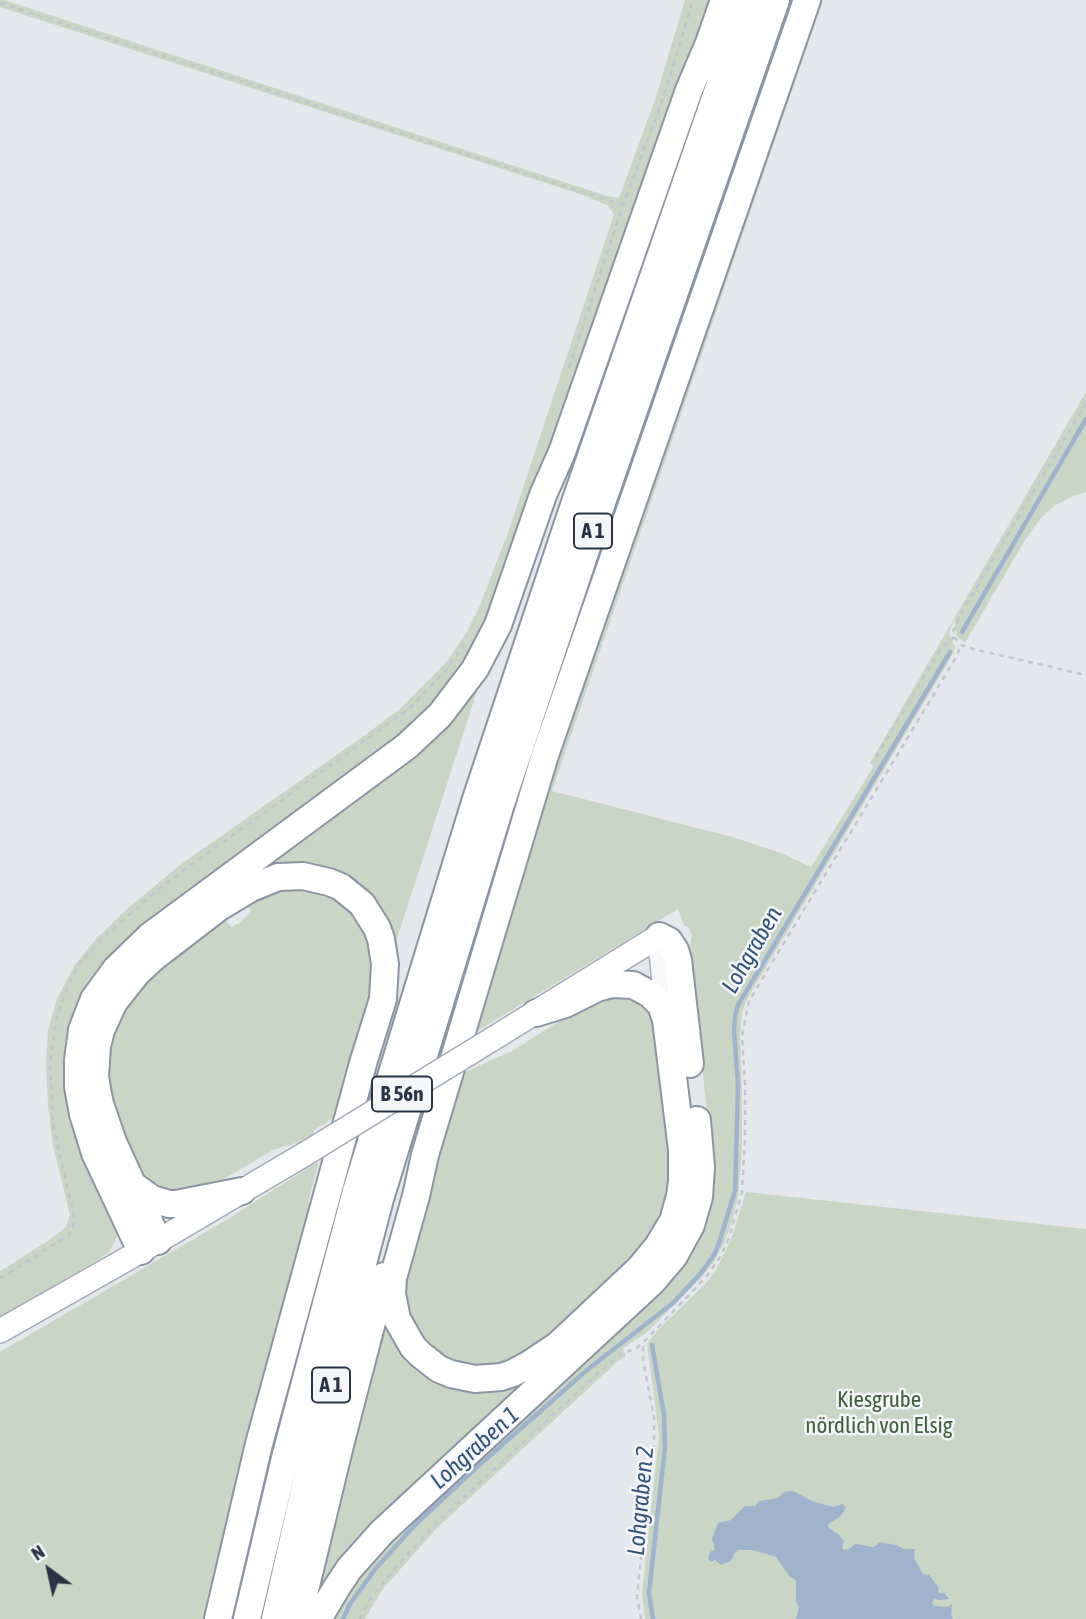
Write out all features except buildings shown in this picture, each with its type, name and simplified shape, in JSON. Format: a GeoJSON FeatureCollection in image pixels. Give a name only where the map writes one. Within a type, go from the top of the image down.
{"type":"FeatureCollection","features":[{"type":"Feature","properties":{"kind":"highway"},"geometry":{"type":"LineString","coordinates":[[689,90],[716,0]]}},
{"type":"Feature","properties":{"kind":"highway"},"geometry":{"type":"LineString","coordinates":[[149,1246],[95,1153],[83,1114],[78,1087],[78,1059],[82,1030],[94,999],[116,969],[150,936],[407,746],[440,715],[475,669],[498,625],[543,495],[562,452],[689,90],[724,0]]}},
{"type":"Feature","properties":{"kind":"highway","name":"A 1"},"geometry":{"type":"LineString","coordinates":[[247,1619],[286,1454],[356,1191],[476,799],[572,511],[749,0]]}},
{"type":"Feature","properties":{"kind":"highway","name":"A 1"},"geometry":{"type":"LineString","coordinates":[[275,1619],[311,1461],[380,1199],[496,820],[776,0]]}},
{"type":"Feature","properties":{"kind":"highway"},"geometry":{"type":"LineString","coordinates":[[536,1013],[612,984],[633,985],[657,1000],[667,1020],[682,1150],[680,1196],[673,1221],[658,1246],[639,1269],[558,1345],[513,1373],[475,1379],[439,1369],[413,1347],[397,1319],[392,1294],[393,1278],[425,1155],[545,755],[807,0]]}},
{"type":"Feature","properties":{"kind":"highway"},"geometry":{"type":"LineString","coordinates":[[476,799],[501,680],[531,558],[562,452]]}},
{"type":"Feature","properties":{"kind":"highway"},"geometry":{"type":"LineString","coordinates":[[149,1246],[133,1185],[106,1124],[95,1076],[101,1030],[114,1002],[145,965],[236,896],[265,882],[289,876],[315,878],[341,887],[369,914],[381,939],[385,964],[383,999],[259,1444],[218,1619]]}},
{"type":"Feature","properties":{"kind":"highway"},"geometry":{"type":"LineString","coordinates":[[318,1619],[365,1549],[652,1282],[684,1240],[699,1198],[700,1151],[678,960],[669,941],[656,938]]}},
{"type":"Feature","properties":{"kind":"highway"},"geometry":{"type":"LineString","coordinates":[[298,1619],[384,1278],[409,1194],[425,1155]]}},
{"type":"Feature","properties":{"kind":"highway"},"geometry":{"type":"LineString","coordinates":[[133,1185],[152,1199],[169,1204],[242,1191]]}},
{"type":"Feature","properties":{"kind":"main road","name":"B 56n"},"geometry":{"type":"LineString","coordinates":[[0,1331],[305,1154],[656,938]]}},
{"type":"Feature","properties":{"kind":"lane"},"geometry":{"type":"LineString","coordinates":[[656,938],[664,1011]]}},
{"type":"Feature","properties":{"kind":"path"},"geometry":{"type":"LineString","coordinates":[[567,373],[623,205],[664,96],[692,0]]}},
{"type":"Feature","properties":{"kind":"path"},"geometry":{"type":"LineString","coordinates":[[0,3],[623,205]]}},
{"type":"Feature","properties":{"kind":"path"},"geometry":{"type":"LineString","coordinates":[[1086,403],[960,615],[953,632],[961,645],[1086,675]]}},
{"type":"Feature","properties":{"kind":"path"},"geometry":{"type":"LineString","coordinates":[[876,757],[940,650],[954,637]]}},
{"type":"Feature","properties":{"kind":"path"},"geometry":{"type":"LineString","coordinates":[[0,1278],[69,1235],[75,1221],[53,1125],[50,1064],[57,1015],[79,964],[106,934],[166,883],[410,708],[446,670],[467,640]]}},
{"type":"Feature","properties":{"kind":"path"},"geometry":{"type":"LineString","coordinates":[[360,1619],[370,1599],[435,1524],[605,1367],[623,1353],[643,1343],[707,1276],[720,1257],[737,1214],[742,1192],[745,1084],[742,1036],[749,1001],[961,645]]}},
{"type":"Feature","properties":{"kind":"path"},"geometry":{"type":"LineString","coordinates":[[641,1619],[637,1597],[654,1444],[654,1417],[643,1360],[643,1343]]}},
{"type":"Feature","properties":{"kind":"green space"},"geometry":{"type":"Polygon","coordinates":[[[0,0],[619,198],[656,97],[685,0],[711,0],[493,619],[438,707],[93,988],[118,1234],[109,1252],[98,1260],[0,1317],[0,1271],[66,1227],[70,1215],[53,1146],[46,1063],[48,1031],[57,999],[74,966],[96,939],[127,909],[180,865],[401,708],[448,660],[465,635],[480,605],[509,530],[614,214],[607,205],[583,195],[0,7],[0,0]]]}},
{"type":"Feature","properties":{"kind":"green space"},"geometry":{"type":"Polygon","coordinates":[[[816,0],[823,0],[552,791],[729,836],[779,852],[811,867],[874,766],[870,763],[1086,392],[1086,492],[1054,506],[1041,518],[1025,540],[965,643],[957,637],[954,619],[949,634],[955,647],[953,654],[747,999],[742,1013],[740,1036],[742,1149],[738,1197],[731,1225],[713,1263],[646,1333],[623,1348],[626,1356],[436,1529],[382,1590],[365,1619],[326,1619],[335,1602],[709,1171],[706,1104],[690,948],[692,935],[684,925],[678,909],[469,1036],[519,869],[816,0]]]}},
{"type":"Feature","properties":{"kind":"green space"},"geometry":{"type":"Polygon","coordinates":[[[478,678],[478,688],[393,951],[378,917],[366,900],[352,888],[319,872],[288,870],[250,882],[220,899],[156,947],[118,986],[97,1024],[89,1077],[99,1123],[135,1206],[129,1208],[99,1137],[87,1101],[85,1084],[88,1038],[98,1007],[106,994],[126,967],[161,937],[422,743],[455,709],[478,678]]]}},
{"type":"Feature","properties":{"kind":"green space"},"geometry":{"type":"Polygon","coordinates":[[[325,888],[364,919],[378,977],[338,1115],[314,1130],[314,1133],[303,1141],[273,1150],[200,1193],[186,1198],[148,1188],[117,1134],[103,1054],[128,993],[221,920],[231,927],[241,922],[251,909],[246,906],[241,912],[236,911],[262,890],[325,888]]]}},
{"type":"Feature","properties":{"kind":"green space"},"geometry":{"type":"Polygon","coordinates":[[[618,991],[656,1011],[674,1197],[636,1263],[516,1364],[464,1370],[416,1340],[399,1285],[463,1073],[514,1050],[586,1004],[618,991]]]}},
{"type":"Feature","properties":{"kind":"green space"},"geometry":{"type":"Polygon","coordinates":[[[319,1161],[308,1203],[318,1198],[207,1619],[0,1619],[0,1352],[228,1219],[319,1161]]]}},
{"type":"Feature","properties":{"kind":"green space","name":"Kiesgrube nördlich von Elsig"},"geometry":{"type":"Polygon","coordinates":[[[746,1192],[1086,1229],[1086,1619],[645,1619],[642,1594],[659,1436],[647,1344],[716,1270],[732,1237],[746,1192]]]}},
{"type":"Feature","properties":{"kind":"green space"},"geometry":{"type":"Polygon","coordinates":[[[690,1207],[317,1607],[312,1599],[386,1305],[406,1349],[502,1383],[690,1207]]]}},
{"type":"Feature","properties":{"kind":"water"},"geometry":{"type":"Polygon","coordinates":[[[793,1491],[812,1501],[833,1507],[842,1504],[846,1507],[841,1516],[828,1524],[844,1541],[844,1550],[855,1544],[874,1547],[880,1542],[904,1549],[915,1549],[914,1558],[923,1574],[929,1575],[939,1588],[938,1593],[944,1593],[949,1599],[934,1599],[932,1604],[947,1607],[952,1604],[953,1619],[796,1619],[799,1607],[796,1602],[796,1580],[789,1576],[776,1557],[753,1550],[738,1550],[731,1561],[721,1565],[715,1560],[710,1562],[708,1558],[710,1552],[715,1549],[712,1539],[718,1523],[731,1520],[745,1506],[755,1506],[759,1501],[778,1498],[784,1492],[793,1491]]]}},
{"type":"Feature","properties":{"kind":"waterway","name":"Lohgraben"},"geometry":{"type":"LineString","coordinates":[[962,632],[1086,419]]}},
{"type":"Feature","properties":{"kind":"waterway","name":"Lohgraben"},"geometry":{"type":"LineString","coordinates":[[343,1619],[350,1604],[376,1568],[415,1525],[587,1370],[673,1303],[714,1255],[735,1191],[738,1085],[734,1031],[738,1005],[950,652]]}},
{"type":"Feature","properties":{"kind":"waterway","name":"Lohgraben 2"},"geometry":{"type":"LineString","coordinates":[[652,1345],[664,1415],[665,1447],[649,1593],[653,1619]]}},
{"type":"Feature","properties":{"kind":"water label","name":"Lohgraben 1"},"geometry":{"type":"Point","coordinates":[475,1448]}}]}
